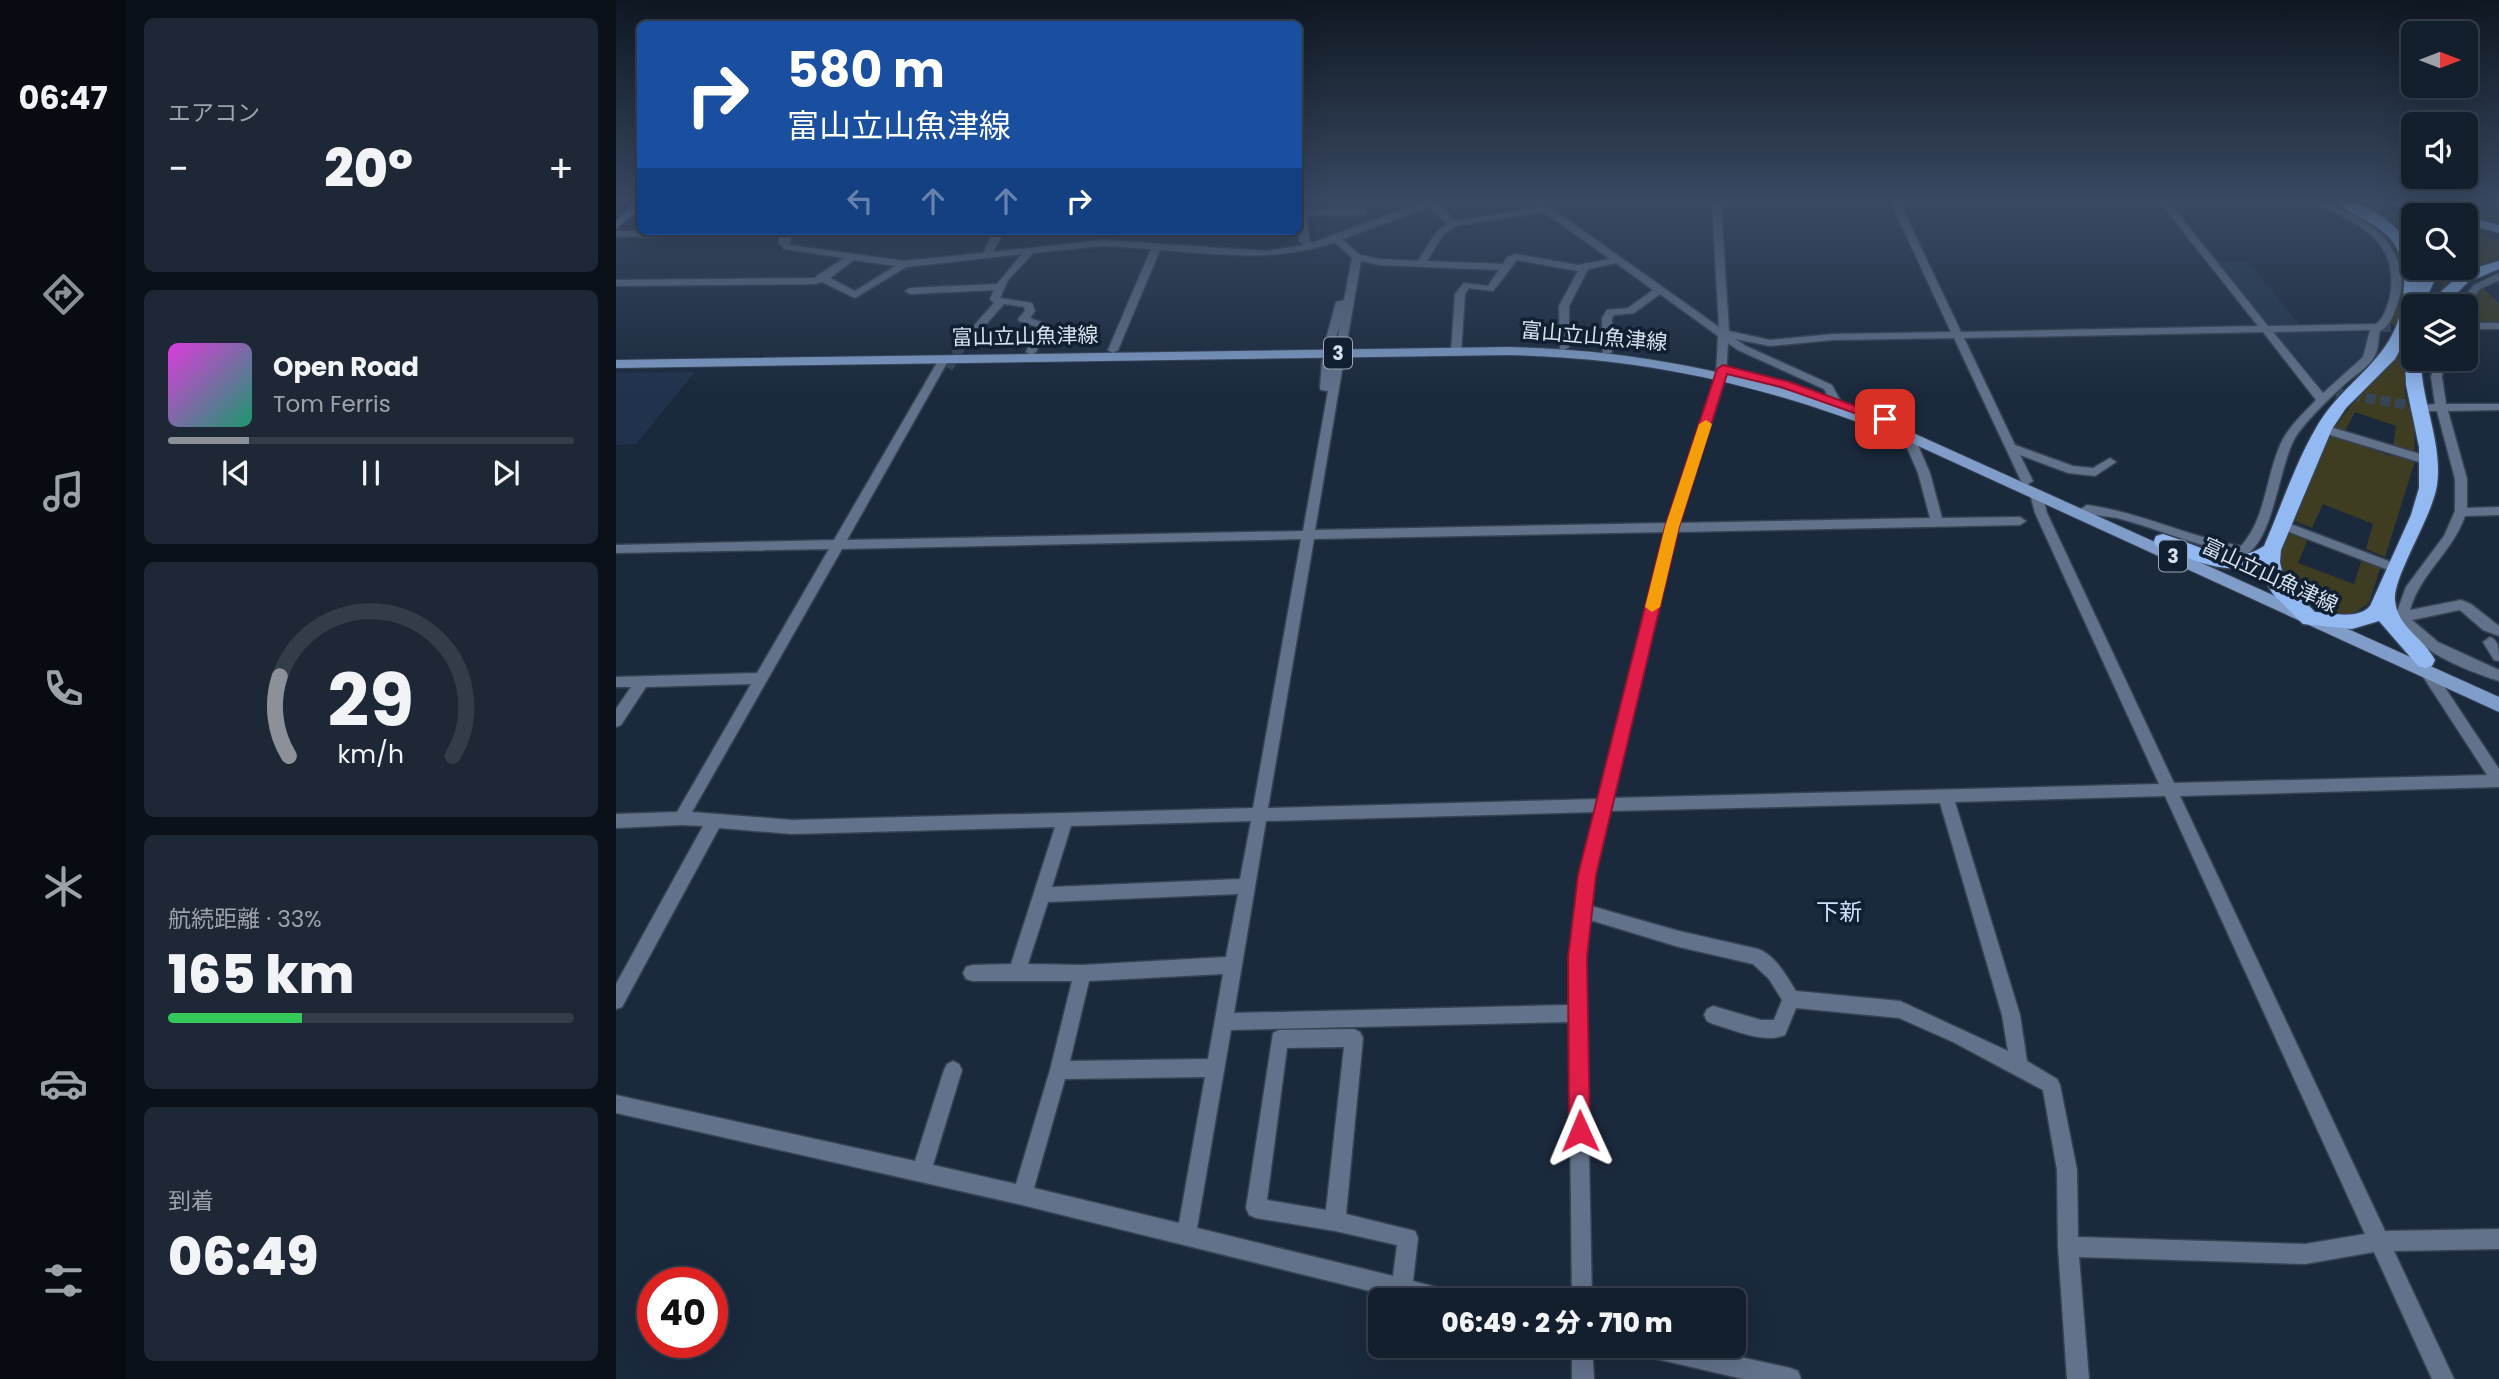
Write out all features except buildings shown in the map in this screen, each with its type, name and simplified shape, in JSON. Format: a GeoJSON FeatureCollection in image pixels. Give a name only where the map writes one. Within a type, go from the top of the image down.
{"type":"FeatureCollection","features":[{"type":"Feature","properties":{"kind":"highway"},"geometry":{"type":"LineString","coordinates":[[2409,265],[2413,278],[2413,294]]}},
{"type":"Feature","properties":{"kind":"highway"},"geometry":{"type":"LineString","coordinates":[[2447,294],[2460,280],[2478,270],[2498,265]]}},
{"type":"Feature","properties":{"kind":"highway"},"geometry":{"type":"LineString","coordinates":[[2401,333],[2387,359],[2340,405],[2324,429],[2272,550],[2270,577],[2310,619],[2367,620],[2378,611],[2395,568],[2413,537],[2428,486],[2429,461],[2416,402],[2414,371]]}},
{"type":"Feature","properties":{"kind":"highway"},"geometry":{"type":"LineString","coordinates":[[2163,541],[2236,563],[2256,561],[2272,550]]}},
{"type":"Feature","properties":{"kind":"highway"},"geometry":{"type":"LineString","coordinates":[[2385,598],[2389,621],[2426,666]]}},
{"type":"Feature","properties":{"kind":"main road","name":"富山立山魚津線"},"geometry":{"type":"LineString","coordinates":[[616,364],[945,361],[1457,348],[1564,347],[1607,351],[1722,372],[1835,400],[2032,488],[2310,619],[2499,693]]}},
{"type":"Feature","properties":{"kind":"main road","name":"富山立山魚津線"},"geometry":{"type":"LineString","coordinates":[[1457,348],[1560,352],[1722,372],[1906,431]]}},
{"type":"Feature","properties":{"kind":"main road","name":"富山立山魚津線"},"geometry":{"type":"LineString","coordinates":[[616,359],[945,361],[1031,352],[1335,350]]}},
{"type":"Feature","properties":{"kind":"main road","name":"富山立山魚津線"},"geometry":{"type":"LineString","coordinates":[[2032,488],[2163,541],[2341,621],[2499,705]]}},
{"type":"Feature","properties":{"kind":"street"},"geometry":{"type":"LineString","coordinates":[[823,278],[840,265]]}},
{"type":"Feature","properties":{"kind":"street"},"geometry":{"type":"LineString","coordinates":[[616,283],[823,278],[855,295],[902,265]]}},
{"type":"Feature","properties":{"kind":"street"},"geometry":{"type":"LineString","coordinates":[[961,346],[1020,265]]}},
{"type":"Feature","properties":{"kind":"street"},"geometry":{"type":"LineString","coordinates":[[1113,350],[1148,265]]}},
{"type":"Feature","properties":{"kind":"street"},"geometry":{"type":"LineString","coordinates":[[1186,1237],[1308,535],[1327,416],[1322,410],[1355,265]]}},
{"type":"Feature","properties":{"kind":"street"},"geometry":{"type":"LineString","coordinates":[[1471,265],[1506,267]]}},
{"type":"Feature","properties":{"kind":"street"},"geometry":{"type":"LineString","coordinates":[[1568,265],[1584,268],[1595,265]]}},
{"type":"Feature","properties":{"kind":"street"},"geometry":{"type":"LineString","coordinates":[[1624,265],[1755,356],[1828,387],[1835,400]]}},
{"type":"Feature","properties":{"kind":"street"},"geometry":{"type":"LineString","coordinates":[[1581,1288],[1577,958],[1581,910],[1672,527],[1722,372],[1724,332],[1720,265]]}},
{"type":"Feature","properties":{"kind":"street"},"geometry":{"type":"LineString","coordinates":[[1924,265],[2032,488],[2046,524],[2443,1379]]}},
{"type":"Feature","properties":{"kind":"street"},"geometry":{"type":"LineString","coordinates":[[2215,265],[2266,328],[2330,395]]}},
{"type":"Feature","properties":{"kind":"street"},"geometry":{"type":"LineString","coordinates":[[2087,509],[2132,516],[2221,549],[2244,551],[2254,544],[2274,474],[2289,437],[2370,356],[2375,331],[2386,320],[2397,283],[2394,265]]}},
{"type":"Feature","properties":{"kind":"street"},"geometry":{"type":"LineString","coordinates":[[1457,348],[1460,294],[1467,285],[1490,289],[1506,267]]}},
{"type":"Feature","properties":{"kind":"street"},"geometry":{"type":"LineString","coordinates":[[1564,347],[1564,306],[1584,268]]}},
{"type":"Feature","properties":{"kind":"street"},"geometry":{"type":"LineString","coordinates":[[2471,294],[2477,287],[2499,276]]}},
{"type":"Feature","properties":{"kind":"street"},"geometry":{"type":"LineString","coordinates":[[1607,351],[1607,318],[1611,312],[1630,311],[1659,290]]}},
{"type":"Feature","properties":{"kind":"street"},"geometry":{"type":"LineString","coordinates":[[910,291],[998,296],[1028,305],[1030,311],[1023,319],[1044,325],[1031,352]]}},
{"type":"Feature","properties":{"kind":"street"},"geometry":{"type":"LineString","coordinates":[[681,818],[903,430],[912,426],[945,361],[998,296]]}},
{"type":"Feature","properties":{"kind":"street"},"geometry":{"type":"LineString","coordinates":[[2478,326],[2499,326]]}},
{"type":"Feature","properties":{"kind":"street"},"geometry":{"type":"LineString","coordinates":[[1724,332],[1782,344],[1833,337],[2381,327]]}},
{"type":"Feature","properties":{"kind":"street"},"geometry":{"type":"LineString","coordinates":[[2438,371],[2442,407],[2464,488],[2461,512],[2452,535],[2409,592],[2402,617],[2412,632],[2433,646],[2499,676]]}},
{"type":"Feature","properties":{"kind":"street"},"geometry":{"type":"LineString","coordinates":[[2426,408],[2499,407]]}},
{"type":"Feature","properties":{"kind":"street"},"geometry":{"type":"LineString","coordinates":[[2324,429],[2429,461]]}},
{"type":"Feature","properties":{"kind":"street"},"geometry":{"type":"LineString","coordinates":[[1906,431],[1924,473],[1937,522]]}},
{"type":"Feature","properties":{"kind":"street"},"geometry":{"type":"LineString","coordinates":[[2011,447],[2072,470],[2095,472],[2110,461]]}},
{"type":"Feature","properties":{"kind":"street"},"geometry":{"type":"LineString","coordinates":[[2461,512],[2499,510]]}},
{"type":"Feature","properties":{"kind":"street"},"geometry":{"type":"LineString","coordinates":[[616,549],[2020,521]]}},
{"type":"Feature","properties":{"kind":"street"},"geometry":{"type":"LineString","coordinates":[[2283,525],[2395,568]]}},
{"type":"Feature","properties":{"kind":"street"},"geometry":{"type":"LineString","coordinates":[[2402,617],[2461,605],[2470,607],[2494,637],[2499,656]]}},
{"type":"Feature","properties":{"kind":"street"},"geometry":{"type":"LineString","coordinates":[[2426,666],[2499,781]]}},
{"type":"Feature","properties":{"kind":"street"},"geometry":{"type":"LineString","coordinates":[[616,682],[760,678]]}},
{"type":"Feature","properties":{"kind":"street"},"geometry":{"type":"LineString","coordinates":[[616,721],[642,681]]}},
{"type":"Feature","properties":{"kind":"street"},"geometry":{"type":"LineString","coordinates":[[616,821],[681,818],[792,827],[2499,781]]}},
{"type":"Feature","properties":{"kind":"street"},"geometry":{"type":"LineString","coordinates":[[1946,798],[2011,1015],[2019,1066]]}},
{"type":"Feature","properties":{"kind":"street"},"geometry":{"type":"LineString","coordinates":[[616,1001],[715,820]]}},
{"type":"Feature","properties":{"kind":"street"},"geometry":{"type":"LineString","coordinates":[[1017,972],[1065,820]]}},
{"type":"Feature","properties":{"kind":"street"},"geometry":{"type":"LineString","coordinates":[[1042,895],[1246,886]]}},
{"type":"Feature","properties":{"kind":"street"},"geometry":{"type":"LineString","coordinates":[[1581,910],[1679,939],[1758,957],[1775,972],[1791,999]]}},
{"type":"Feature","properties":{"kind":"street"},"geometry":{"type":"LineString","coordinates":[[972,972],[1082,973],[1232,965]]}},
{"type":"Feature","properties":{"kind":"street"},"geometry":{"type":"LineString","coordinates":[[1022,1195],[1059,1070],[1082,973]]}},
{"type":"Feature","properties":{"kind":"street"},"geometry":{"type":"LineString","coordinates":[[1791,999],[1900,1010],[1959,1035],[2051,1085],[2067,1170],[2068,1247],[2078,1379]]}},
{"type":"Feature","properties":{"kind":"street"},"geometry":{"type":"LineString","coordinates":[[1713,1015],[1761,1029],[1779,1029],[1791,999]]}},
{"type":"Feature","properties":{"kind":"street"},"geometry":{"type":"LineString","coordinates":[[1222,1022],[1578,1013]]}},
{"type":"Feature","properties":{"kind":"street"},"geometry":{"type":"LineString","coordinates":[[1335,1220],[1354,1038],[1279,1039],[1256,1208],[1335,1220],[1408,1238],[1402,1288]]}},
{"type":"Feature","properties":{"kind":"street"},"geometry":{"type":"LineString","coordinates":[[1059,1070],[1214,1068]]}},
{"type":"Feature","properties":{"kind":"street"},"geometry":{"type":"LineString","coordinates":[[921,1172],[953,1070]]}},
{"type":"Feature","properties":{"kind":"street"},"geometry":{"type":"LineString","coordinates":[[616,1104],[1022,1195],[1398,1288]]}},
{"type":"Feature","properties":{"kind":"street"},"geometry":{"type":"LineString","coordinates":[[2068,1247],[2305,1254],[2380,1241],[2499,1239]]}},
{"type":"Feature","properties":{"kind":"street"},"geometry":{"type":"LineString","coordinates":[[1582,1358],[1583,1379]]}},
{"type":"Feature","properties":{"kind":"street"},"geometry":{"type":"LineString","coordinates":[[1697,1358],[1790,1379]]}},
{"type":"Feature","properties":{"kind":"shaded area"},"geometry":{"type":"Polygon","coordinates":[[[2218,265],[2251,265],[2306,332],[2372,333],[2367,354],[2321,395],[2218,265]]]}},
{"type":"Feature","properties":{"kind":"shaded area"},"geometry":{"type":"Polygon","coordinates":[[[2392,265],[2401,265],[2401,280],[2405,280],[2406,283],[2405,294],[2401,294],[2401,311],[2395,325],[2389,323],[2399,289],[2392,265]]]}},
{"type":"Feature","properties":{"kind":"shaded area"},"geometry":{"type":"Polygon","coordinates":[[[2444,280],[2455,280],[2440,290],[2444,280]]]}},
{"type":"Feature","properties":{"kind":"shaded area"},"geometry":{"type":"Polygon","coordinates":[[[2482,287],[2499,303],[2499,322],[2478,323],[2478,294],[2475,294],[2482,287]]]}},
{"type":"Feature","properties":{"kind":"shaded area"},"geometry":{"type":"Polygon","coordinates":[[[2401,350],[2401,371],[2404,371],[2405,393],[2414,427],[2415,453],[2393,447],[2396,426],[2355,412],[2344,433],[2335,428],[2350,407],[2401,350]]]}},
{"type":"Feature","properties":{"kind":"shaded area"},"geometry":{"type":"Polygon","coordinates":[[[695,372],[636,444],[616,445],[616,373],[695,372]]]}},
{"type":"Feature","properties":{"kind":"shaded area"},"geometry":{"type":"Polygon","coordinates":[[[2329,434],[2391,456],[2392,454],[2415,461],[2385,557],[2366,549],[2373,524],[2323,504],[2312,528],[2295,521],[2329,434]]]}},
{"type":"Feature","properties":{"kind":"shaded area"},"geometry":{"type":"Polygon","coordinates":[[[2288,532],[2308,539],[2298,563],[2354,584],[2362,559],[2381,566],[2369,603],[2348,617],[2287,589],[2274,557],[2288,532]]]}},
{"type":"Feature","properties":{"kind":"tunnel"},"geometry":{"type":"LineString","coordinates":[[2381,327],[2401,326]]}},
{"type":"Feature","properties":{"kind":"tunnel"},"geometry":{"type":"LineString","coordinates":[[948,368],[961,346]]}},
{"type":"Feature","properties":{"kind":"tunnel"},"geometry":{"type":"LineString","coordinates":[[2336,393],[2420,407]]}},
{"type":"Feature","properties":{"kind":"tunnel"},"geometry":{"type":"LineString","coordinates":[[2410,405],[2426,408]]}},
{"type":"Feature","properties":{"kind":"slow traffic"},"geometry":{"type":"LineString","coordinates":[[1652,607],[1672,527],[1706,424]]}},
{"type":"Feature","properties":{"kind":"district","name":"下新"},"geometry":{"type":"Point","coordinates":[1839,912]}},
{"type":"Feature","properties":{"kind":"route"},"geometry":{"type":"LineString","coordinates":[[1580,1131],[1577,958],[1587,875],[1672,527],[1723,369],[1835,400],[1885,419]]}}]}
